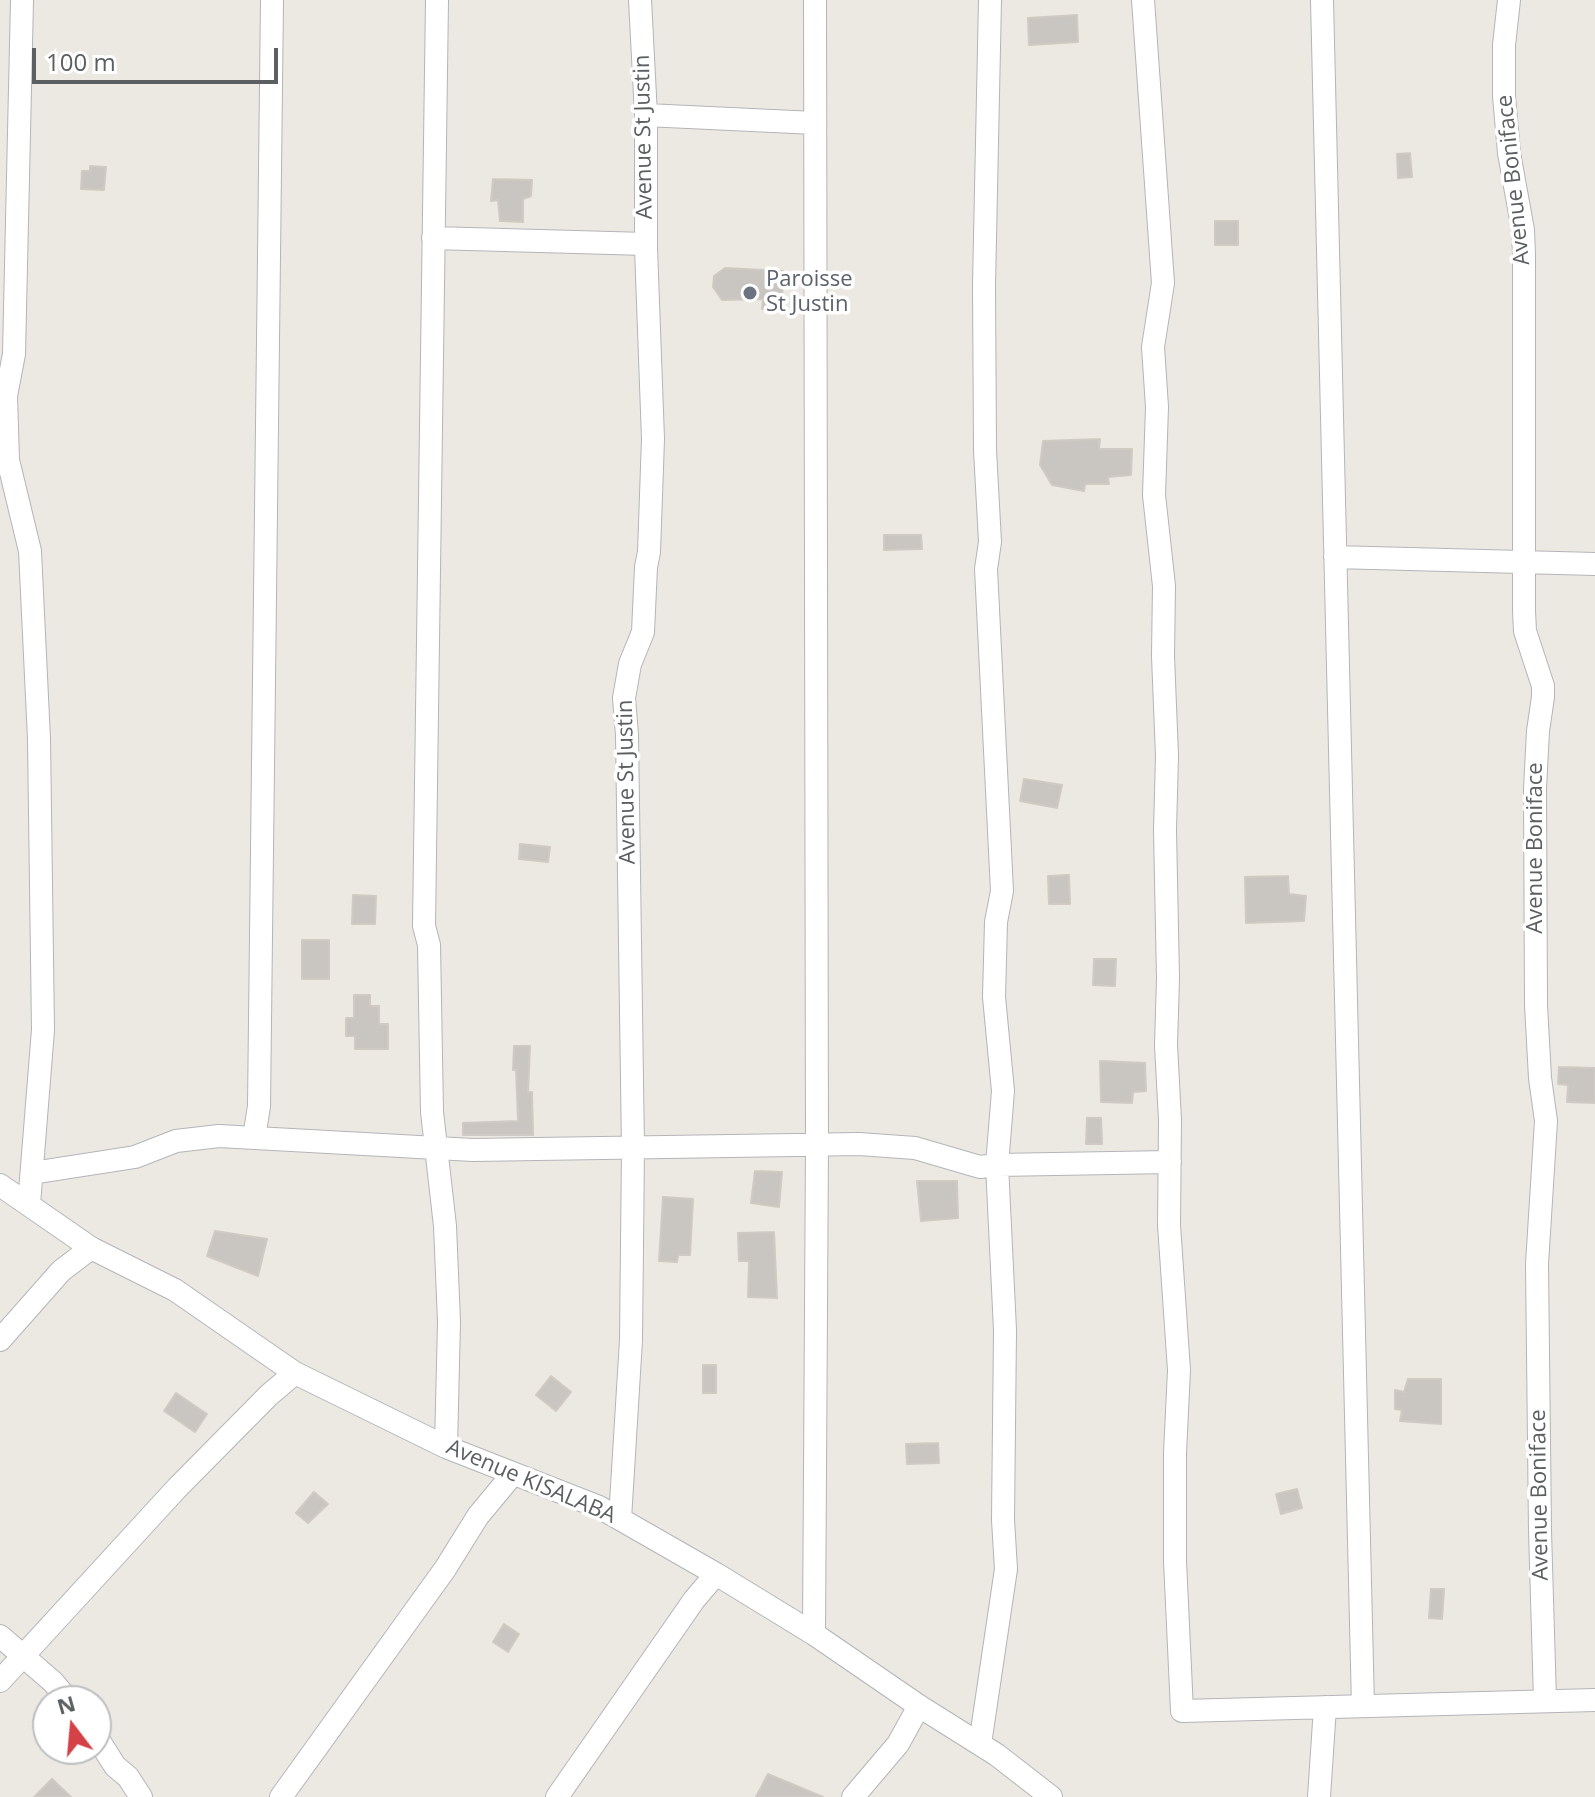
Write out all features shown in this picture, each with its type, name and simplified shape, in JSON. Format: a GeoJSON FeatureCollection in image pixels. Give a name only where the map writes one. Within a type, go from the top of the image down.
{"type":"FeatureCollection","features":[{"type":"Feature","properties":{"kind":"street"},"geometry":{"type":"LineString","coordinates":[[22,0],[6,396],[8,460],[30,551],[39,739],[43,1030],[29,1204]]}},
{"type":"Feature","properties":{"kind":"street"},"geometry":{"type":"LineString","coordinates":[[254,1138],[259,1106],[272,0]]}},
{"type":"Feature","properties":{"kind":"street"},"geometry":{"type":"LineString","coordinates":[[437,0],[424,926],[429,945],[429,1015],[436,1148],[443,1195],[449,1322],[446,1447]]}},
{"type":"Feature","properties":{"kind":"street","name":"Avenue St Justin"},"geometry":{"type":"LineString","coordinates":[[620,1519],[631,1340],[633,1149],[624,698],[630,664],[643,632],[653,439],[646,244],[646,115],[640,0]]}},
{"type":"Feature","properties":{"kind":"street"},"geometry":{"type":"LineString","coordinates":[[814,1634],[817,1145],[815,0]]}},
{"type":"Feature","properties":{"kind":"street"},"geometry":{"type":"LineString","coordinates":[[980,1744],[1006,1569],[1003,1520],[1005,1330],[997,1165],[1003,1091],[994,997],[996,922],[1002,891],[986,569],[990,542],[985,450],[984,285],[990,0]]}},
{"type":"Feature","properties":{"kind":"street"},"geometry":{"type":"LineString","coordinates":[[1143,0],[1163,283],[1153,347],[1157,407],[1154,495],[1164,586],[1166,1045],[1169,1225],[1179,1370],[1175,1561],[1182,1711],[1595,1700]]}},
{"type":"Feature","properties":{"kind":"street"},"geometry":{"type":"LineString","coordinates":[[1322,0],[1363,1706]]}},
{"type":"Feature","properties":{"kind":"street","name":"Avenue Boniface"},"geometry":{"type":"LineString","coordinates":[[1509,0],[1504,45],[1504,96],[1524,255],[1525,631],[1543,686],[1535,805],[1536,1005],[1546,1121],[1537,1264],[1545,1700]]}},
{"type":"Feature","properties":{"kind":"street"},"geometry":{"type":"LineString","coordinates":[[646,115],[815,123]]}},
{"type":"Feature","properties":{"kind":"street"},"geometry":{"type":"LineString","coordinates":[[433,238],[646,244]]}},
{"type":"Feature","properties":{"kind":"street"},"geometry":{"type":"LineString","coordinates":[[1335,557],[1595,564]]}},
{"type":"Feature","properties":{"kind":"street"},"geometry":{"type":"LineString","coordinates":[[32,1173],[135,1157],[176,1141],[219,1136],[436,1148],[633,1149],[859,1144],[915,1148],[980,1167],[1170,1162]]}},
{"type":"Feature","properties":{"kind":"street","name":"Avenue KISALABA"},"geometry":{"type":"LineString","coordinates":[[0,1185],[91,1248],[175,1290],[295,1373],[446,1447],[570,1495],[620,1519],[716,1574],[814,1634],[980,1744],[1051,1797]]}},
{"type":"Feature","properties":{"kind":"street"},"geometry":{"type":"LineString","coordinates":[[0,1340],[61,1271],[91,1248]]}},
{"type":"Feature","properties":{"kind":"street"},"geometry":{"type":"LineString","coordinates":[[0,1681],[177,1488],[295,1373]]}},
{"type":"Feature","properties":{"kind":"street"},"geometry":{"type":"LineString","coordinates":[[281,1797],[445,1569],[478,1516],[512,1475]]}},
{"type":"Feature","properties":{"kind":"street"},"geometry":{"type":"LineString","coordinates":[[557,1797],[694,1600],[716,1574]]}},
{"type":"Feature","properties":{"kind":"street"},"geometry":{"type":"LineString","coordinates":[[0,1636],[56,1685]]}},
{"type":"Feature","properties":{"kind":"street"},"geometry":{"type":"LineString","coordinates":[[853,1797],[898,1744],[919,1706]]}},
{"type":"Feature","properties":{"kind":"street"},"geometry":{"type":"LineString","coordinates":[[1319,1797],[1325,1707]]}},
{"type":"Feature","properties":{"kind":"street"},"geometry":{"type":"LineString","coordinates":[[112,1761],[128,1777],[141,1797]]}},
{"type":"Feature","properties":{"kind":"building"},"geometry":{"type":"Polygon","coordinates":[[[1077,15],[1078,42],[1029,45],[1028,18],[1077,15]]]}},
{"type":"Feature","properties":{"kind":"building"},"geometry":{"type":"Polygon","coordinates":[[[1410,153],[1412,177],[1398,178],[1397,154],[1410,153]]]}},
{"type":"Feature","properties":{"kind":"building"},"geometry":{"type":"Polygon","coordinates":[[[90,166],[106,167],[104,190],[81,189],[82,171],[90,171],[90,166]]]}},
{"type":"Feature","properties":{"kind":"building"},"geometry":{"type":"Polygon","coordinates":[[[493,179],[532,180],[531,196],[523,199],[523,222],[500,221],[498,200],[491,201],[493,179]]]}},
{"type":"Feature","properties":{"kind":"building"},"geometry":{"type":"Polygon","coordinates":[[[1215,221],[1238,221],[1238,245],[1215,245],[1215,221]]]}},
{"type":"Feature","properties":{"kind":"building","name":"Paroisse St Justin"},"geometry":{"type":"Polygon","coordinates":[[[725,268],[784,271],[781,311],[762,309],[763,299],[722,300],[713,287],[714,276],[725,268]]]}},
{"type":"Feature","properties":{"kind":"building"},"geometry":{"type":"Polygon","coordinates":[[[1100,439],[1099,449],[1132,449],[1131,475],[1108,477],[1109,484],[1085,484],[1084,491],[1052,485],[1040,465],[1043,441],[1100,439]]]}},
{"type":"Feature","properties":{"kind":"building"},"geometry":{"type":"Polygon","coordinates":[[[884,535],[921,535],[922,549],[884,550],[884,535]]]}},
{"type":"Feature","properties":{"kind":"building"},"geometry":{"type":"Polygon","coordinates":[[[1024,779],[1062,785],[1057,808],[1020,801],[1024,779]]]}},
{"type":"Feature","properties":{"kind":"building"},"geometry":{"type":"Polygon","coordinates":[[[520,844],[550,847],[548,862],[519,859],[520,844]]]}},
{"type":"Feature","properties":{"kind":"building"},"geometry":{"type":"Polygon","coordinates":[[[1069,875],[1070,904],[1049,904],[1048,876],[1069,875]]]}},
{"type":"Feature","properties":{"kind":"building"},"geometry":{"type":"Polygon","coordinates":[[[1288,876],[1289,894],[1306,896],[1304,921],[1246,923],[1245,877],[1288,876]]]}},
{"type":"Feature","properties":{"kind":"building"},"geometry":{"type":"Polygon","coordinates":[[[353,895],[376,896],[375,924],[352,924],[353,895]]]}},
{"type":"Feature","properties":{"kind":"building"},"geometry":{"type":"Polygon","coordinates":[[[302,940],[329,940],[329,979],[302,979],[302,940]]]}},
{"type":"Feature","properties":{"kind":"building"},"geometry":{"type":"Polygon","coordinates":[[[1094,959],[1116,959],[1115,986],[1093,985],[1094,959]]]}},
{"type":"Feature","properties":{"kind":"building"},"geometry":{"type":"Polygon","coordinates":[[[354,995],[370,995],[370,1006],[379,1006],[379,1024],[388,1024],[388,1049],[355,1049],[355,1036],[346,1036],[346,1018],[354,1018],[354,995]]]}},
{"type":"Feature","properties":{"kind":"building"},"geometry":{"type":"Polygon","coordinates":[[[514,1046],[530,1046],[528,1092],[532,1092],[533,1135],[463,1135],[463,1123],[518,1121],[514,1046]]]}},
{"type":"Feature","properties":{"kind":"building"},"geometry":{"type":"Polygon","coordinates":[[[1100,1061],[1145,1063],[1146,1091],[1133,1092],[1132,1103],[1101,1102],[1100,1061]]]}},
{"type":"Feature","properties":{"kind":"building"},"geometry":{"type":"Polygon","coordinates":[[[1559,1067],[1595,1068],[1595,1103],[1567,1102],[1568,1085],[1558,1084],[1559,1067]]]}},
{"type":"Feature","properties":{"kind":"building"},"geometry":{"type":"Polygon","coordinates":[[[1087,1118],[1101,1118],[1102,1144],[1086,1144],[1087,1118]]]}},
{"type":"Feature","properties":{"kind":"building"},"geometry":{"type":"Polygon","coordinates":[[[755,1171],[782,1172],[779,1207],[751,1203],[755,1171]]]}},
{"type":"Feature","properties":{"kind":"building"},"geometry":{"type":"Polygon","coordinates":[[[917,1181],[957,1181],[958,1218],[921,1221],[917,1181]]]}},
{"type":"Feature","properties":{"kind":"building"},"geometry":{"type":"Polygon","coordinates":[[[663,1197],[693,1199],[690,1255],[678,1255],[677,1262],[659,1261],[663,1197]]]}},
{"type":"Feature","properties":{"kind":"building"},"geometry":{"type":"Polygon","coordinates":[[[215,1231],[267,1239],[258,1276],[207,1256],[215,1231]]]}},
{"type":"Feature","properties":{"kind":"building"},"geometry":{"type":"Polygon","coordinates":[[[774,1232],[777,1298],[748,1297],[749,1261],[739,1261],[738,1233],[774,1232]]]}},
{"type":"Feature","properties":{"kind":"building"},"geometry":{"type":"Polygon","coordinates":[[[703,1365],[716,1365],[716,1393],[703,1393],[703,1365]]]}},
{"type":"Feature","properties":{"kind":"building"},"geometry":{"type":"Polygon","coordinates":[[[551,1376],[571,1392],[556,1411],[536,1395],[551,1376]]]}},
{"type":"Feature","properties":{"kind":"building"},"geometry":{"type":"Polygon","coordinates":[[[1408,1379],[1441,1379],[1441,1424],[1400,1421],[1402,1410],[1395,1409],[1395,1390],[1404,1392],[1408,1379]]]}},
{"type":"Feature","properties":{"kind":"building"},"geometry":{"type":"Polygon","coordinates":[[[176,1393],[207,1414],[195,1432],[164,1411],[176,1393]]]}},
{"type":"Feature","properties":{"kind":"building"},"geometry":{"type":"Polygon","coordinates":[[[938,1443],[939,1463],[907,1464],[906,1444],[938,1443]]]}},
{"type":"Feature","properties":{"kind":"building"},"geometry":{"type":"Polygon","coordinates":[[[1297,1489],[1302,1508],[1281,1514],[1276,1494],[1297,1489]]]}},
{"type":"Feature","properties":{"kind":"building"},"geometry":{"type":"Polygon","coordinates":[[[314,1492],[328,1504],[308,1523],[296,1513],[314,1492]]]}},
{"type":"Feature","properties":{"kind":"building"},"geometry":{"type":"Polygon","coordinates":[[[1431,1589],[1444,1589],[1442,1619],[1429,1618],[1431,1589]]]}},
{"type":"Feature","properties":{"kind":"building"},"geometry":{"type":"Polygon","coordinates":[[[504,1624],[519,1634],[508,1652],[493,1642],[504,1624]]]}},
{"type":"Feature","properties":{"kind":"building"},"geometry":{"type":"Polygon","coordinates":[[[768,1774],[823,1797],[756,1797],[768,1774]]]}},
{"type":"Feature","properties":{"kind":"building"},"geometry":{"type":"Polygon","coordinates":[[[52,1779],[71,1797],[34,1797],[52,1779]]]}},
{"type":"Feature","properties":{"kind":"place","name":"Paroisse St Justin"},"geometry":{"type":"Point","coordinates":[750,293]}}]}
